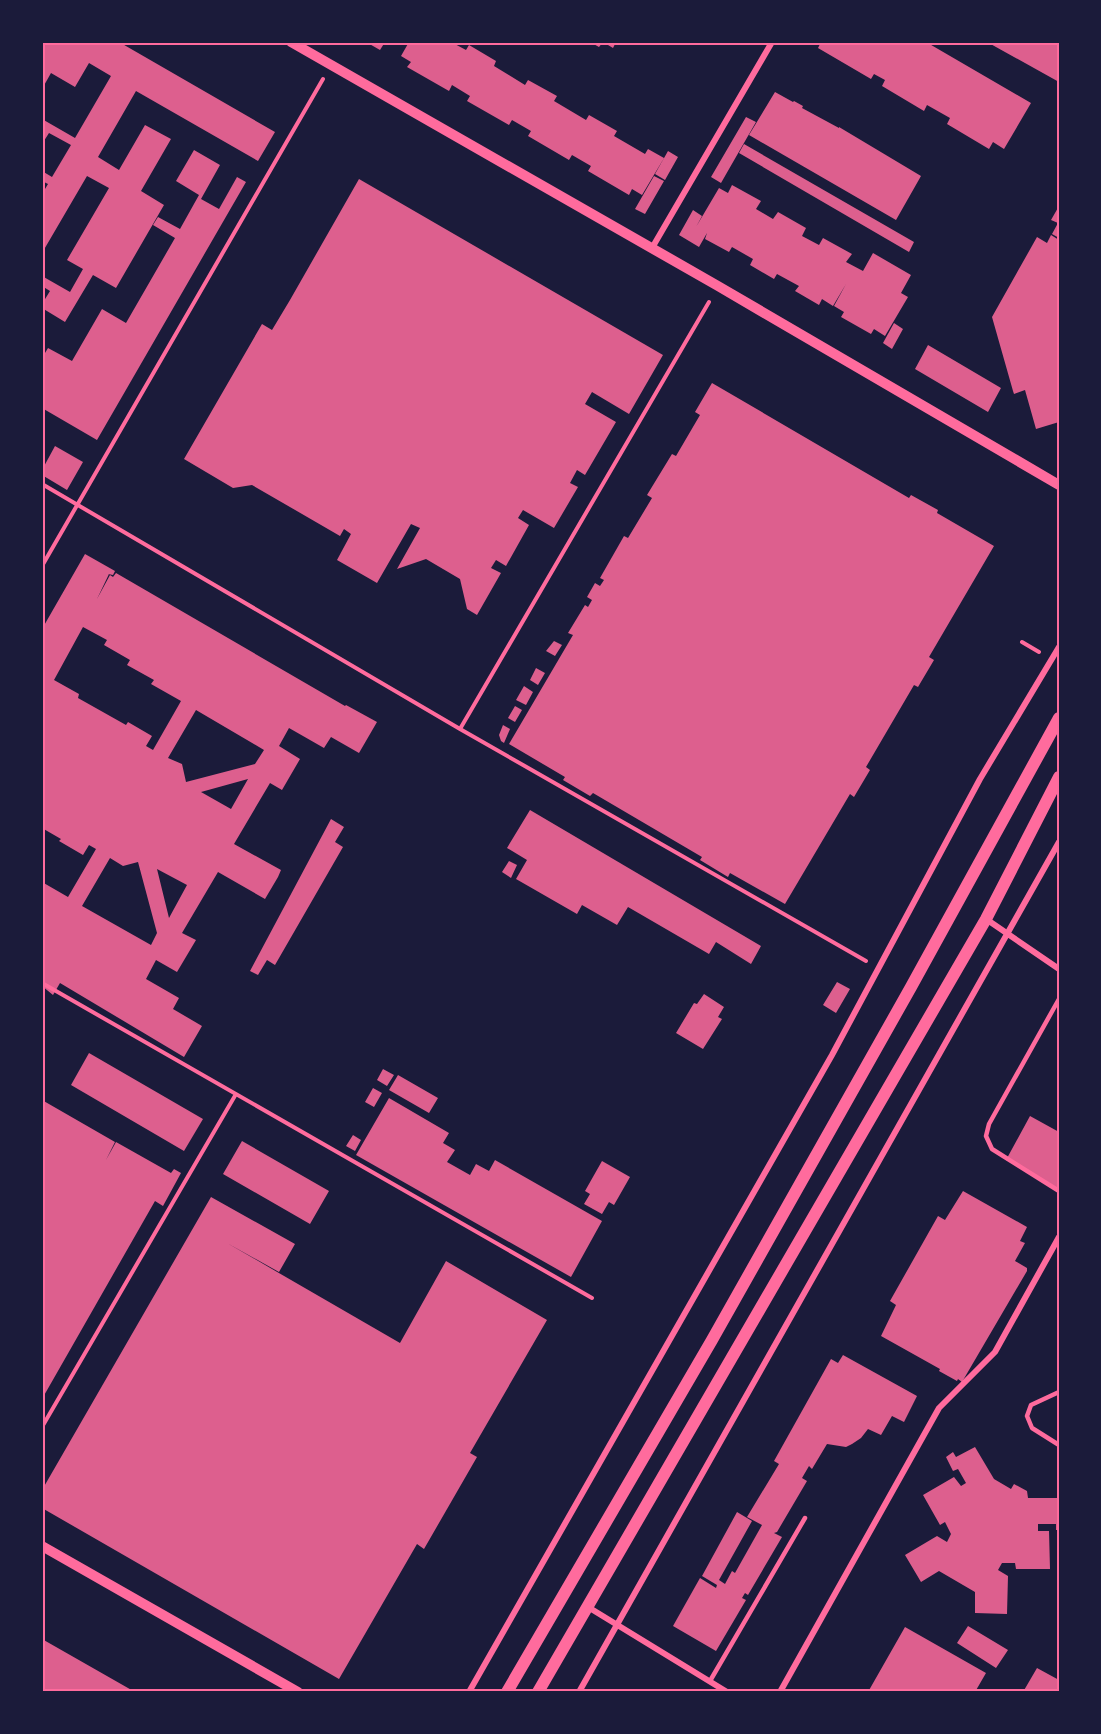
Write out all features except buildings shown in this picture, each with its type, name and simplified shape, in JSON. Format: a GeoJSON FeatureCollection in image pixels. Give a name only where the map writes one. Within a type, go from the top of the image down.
{"type":"FeatureCollection","features":[{"type":"Feature","properties":{"kind":"main road"},"geometry":{"type":"LineString","coordinates":[[507,1692],[712,1340],[911,987],[1059,718]]}},
{"type":"Feature","properties":{"kind":"main road"},"geometry":{"type":"LineString","coordinates":[[538,1692],[986,919],[1059,777]]}},
{"type":"Feature","properties":{"kind":"street"},"geometry":{"type":"LineString","coordinates":[[291,42],[718,286],[1059,485]]}},
{"type":"Feature","properties":{"kind":"street"},"geometry":{"type":"LineString","coordinates":[[652,248],[772,42]]}},
{"type":"Feature","properties":{"kind":"street"},"geometry":{"type":"LineString","coordinates":[[469,1692],[832,1055],[980,779],[1059,647]]}},
{"type":"Feature","properties":{"kind":"street"},"geometry":{"type":"LineString","coordinates":[[579,1692],[1059,842]]}},
{"type":"Feature","properties":{"kind":"street"},"geometry":{"type":"LineString","coordinates":[[986,919],[1059,969]]}},
{"type":"Feature","properties":{"kind":"street"},"geometry":{"type":"LineString","coordinates":[[780,1692],[939,1408],[995,1352],[1059,1237]]}},
{"type":"Feature","properties":{"kind":"street"},"geometry":{"type":"LineString","coordinates":[[42,1546],[298,1692]]}},
{"type":"Feature","properties":{"kind":"street"},"geometry":{"type":"LineString","coordinates":[[587,1606],[727,1692]]}},
{"type":"Feature","properties":{"kind":"lane"},"geometry":{"type":"LineString","coordinates":[[1059,999],[989,1124],[986,1136],[992,1149],[1059,1191]]}},
{"type":"Feature","properties":{"kind":"lane"},"geometry":{"type":"LineString","coordinates":[[1059,1392],[1031,1405],[1028,1416],[1032,1428],[1059,1445]]}},
{"type":"Feature","properties":{"kind":"lane"},"geometry":{"type":"LineString","coordinates":[[710,1682],[806,1518]]}},
{"type":"Feature","properties":{"kind":"path"},"geometry":{"type":"LineString","coordinates":[[42,566],[331,65]]}},
{"type":"Feature","properties":{"kind":"path"},"geometry":{"type":"LineString","coordinates":[[460,729],[718,286]]}},
{"type":"Feature","properties":{"kind":"path"},"geometry":{"type":"LineString","coordinates":[[42,484],[460,729],[879,968]]}},
{"type":"Feature","properties":{"kind":"path"},"geometry":{"type":"LineString","coordinates":[[42,983],[592,1298]]}},
{"type":"Feature","properties":{"kind":"path"},"geometry":{"type":"LineString","coordinates":[[42,1427],[236,1094]]}}]}
